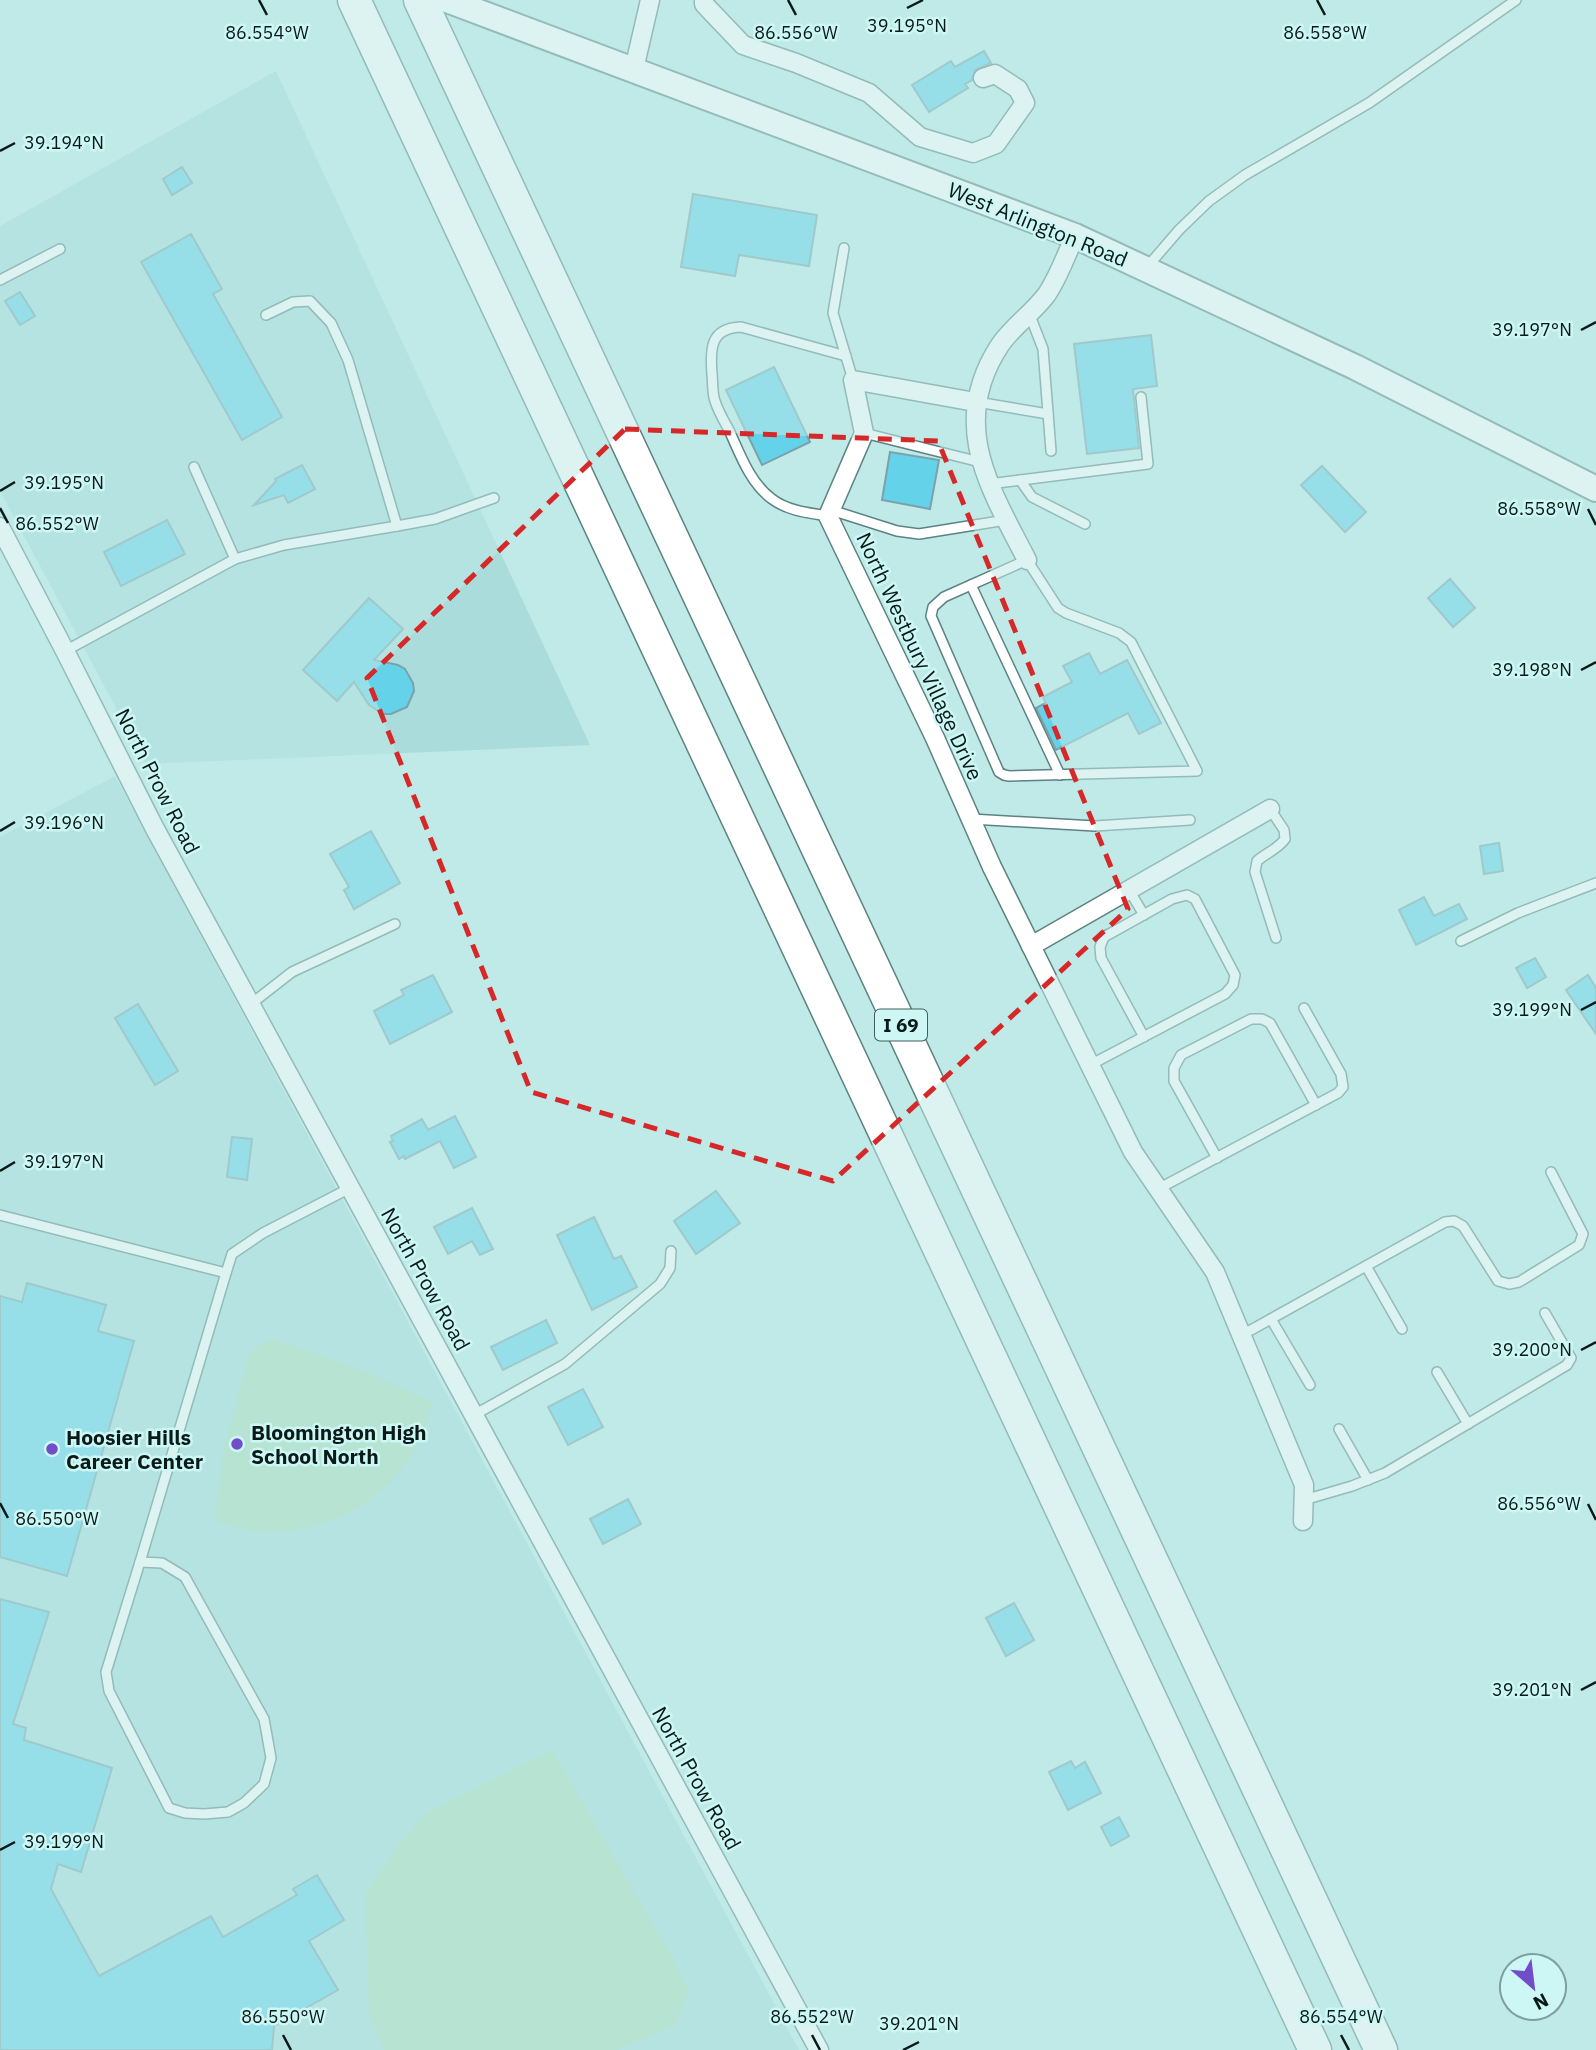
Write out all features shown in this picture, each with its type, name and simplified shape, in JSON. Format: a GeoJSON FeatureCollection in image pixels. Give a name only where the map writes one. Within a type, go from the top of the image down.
{"type":"FeatureCollection","features":[{"type":"Feature","properties":{"kind":"highway","name":"I 69"},"geometry":{"type":"LineString","coordinates":[[354,0],[1315,2050]]}},
{"type":"Feature","properties":{"kind":"highway","name":"I 69"},"geometry":{"type":"LineString","coordinates":[[420,0],[1381,2050]]}},
{"type":"Feature","properties":{"kind":"street"},"geometry":{"type":"LineString","coordinates":[[634,69],[650,0]]}},
{"type":"Feature","properties":{"kind":"street"},"geometry":{"type":"LineString","coordinates":[[704,0],[704,5],[743,45],[796,62],[869,93],[920,137],[973,153],[996,144],[1025,103],[1018,89],[995,74],[983,78]]}},
{"type":"Feature","properties":{"kind":"street","name":"West Arlington Road"},"geometry":{"type":"LineString","coordinates":[[453,2],[1075,236],[1355,367],[1596,489]]}},
{"type":"Feature","properties":{"kind":"street"},"geometry":{"type":"LineString","coordinates":[[1027,561],[981,462],[975,431],[975,402],[989,363],[1001,344],[1046,295],[1075,236]]}},
{"type":"Feature","properties":{"kind":"street"},"geometry":{"type":"LineString","coordinates":[[830,513],[864,433],[853,380],[975,402]]}},
{"type":"Feature","properties":{"kind":"street","name":"North Westbury Village Drive"},"geometry":{"type":"LineString","coordinates":[[830,513],[1031,946],[1133,1153],[1215,1272],[1304,1485],[1303,1521]]}},
{"type":"Feature","properties":{"kind":"street","name":"North Prow Road"},"geometry":{"type":"LineString","coordinates":[[0,527],[154,827],[819,2050]]}},
{"type":"Feature","properties":{"kind":"street"},"geometry":{"type":"LineString","coordinates":[[1031,946],[1270,809]]}},
{"type":"Feature","properties":{"kind":"lane"},"geometry":{"type":"LineString","coordinates":[[1146,269],[1179,230],[1218,194],[1245,174],[1369,103],[1516,0]]}},
{"type":"Feature","properties":{"kind":"lane"},"geometry":{"type":"LineString","coordinates":[[844,247],[833,313],[853,380]]}},
{"type":"Feature","properties":{"kind":"lane"},"geometry":{"type":"LineString","coordinates":[[0,280],[60,249]]}},
{"type":"Feature","properties":{"kind":"lane"},"geometry":{"type":"LineString","coordinates":[[266,315],[293,302],[310,301],[331,323],[348,360],[397,526]]}},
{"type":"Feature","properties":{"kind":"lane"},"geometry":{"type":"LineString","coordinates":[[1029,313],[1043,349],[1051,451]]}},
{"type":"Feature","properties":{"kind":"lane"},"geometry":{"type":"LineString","coordinates":[[846,356],[741,327],[724,331],[715,340],[710,352],[714,399],[747,468],[771,499],[789,509],[830,513],[897,531],[919,534],[1006,520]]}},
{"type":"Feature","properties":{"kind":"lane"},"geometry":{"type":"LineString","coordinates":[[989,484],[1148,464],[1141,397]]}},
{"type":"Feature","properties":{"kind":"lane"},"geometry":{"type":"LineString","coordinates":[[975,402],[1048,414]]}},
{"type":"Feature","properties":{"kind":"lane"},"geometry":{"type":"LineString","coordinates":[[864,433],[981,462]]}},
{"type":"Feature","properties":{"kind":"lane"},"geometry":{"type":"LineString","coordinates":[[194,467],[235,559]]}},
{"type":"Feature","properties":{"kind":"lane"},"geometry":{"type":"LineString","coordinates":[[1020,480],[1032,497],[1085,524]]}},
{"type":"Feature","properties":{"kind":"lane"},"geometry":{"type":"LineString","coordinates":[[65,651],[235,559],[284,545],[435,519],[494,498]]}},
{"type":"Feature","properties":{"kind":"lane"},"geometry":{"type":"LineString","coordinates":[[1027,561],[1058,608],[1119,634],[1131,642],[1197,771],[1009,776],[999,772],[931,616],[933,607],[944,597],[971,585],[1027,561]]}},
{"type":"Feature","properties":{"kind":"lane"},"geometry":{"type":"LineString","coordinates":[[971,585],[1060,775]]}},
{"type":"Feature","properties":{"kind":"lane"},"geometry":{"type":"LineString","coordinates":[[1270,809],[1284,830],[1285,839],[1257,861],[1255,872],[1276,938]]}},
{"type":"Feature","properties":{"kind":"lane"},"geometry":{"type":"LineString","coordinates":[[971,819],[1095,826],[1190,820]]}},
{"type":"Feature","properties":{"kind":"lane"},"geometry":{"type":"LineString","coordinates":[[1461,941],[1518,913],[1596,883]]}},
{"type":"Feature","properties":{"kind":"lane"},"geometry":{"type":"LineString","coordinates":[[1129,890],[1144,915]]}},
{"type":"Feature","properties":{"kind":"lane"},"geometry":{"type":"LineString","coordinates":[[1090,1065],[1144,1037],[1225,994],[1233,985],[1235,975],[1195,899],[1187,895],[1172,898],[1104,937],[1100,947],[1101,958],[1144,1037]]}},
{"type":"Feature","properties":{"kind":"lane"},"geometry":{"type":"LineString","coordinates":[[251,1004],[292,972],[395,924]]}},
{"type":"Feature","properties":{"kind":"lane"},"geometry":{"type":"LineString","coordinates":[[1158,1189],[1338,1093],[1343,1087],[1341,1074],[1304,1008]]}},
{"type":"Feature","properties":{"kind":"lane"},"geometry":{"type":"LineString","coordinates":[[1217,1158],[1174,1081],[1174,1068],[1181,1055],[1251,1019],[1262,1019],[1270,1023],[1316,1105]]}},
{"type":"Feature","properties":{"kind":"lane"},"geometry":{"type":"LineString","coordinates":[[1241,1334],[1446,1222],[1463,1226],[1499,1281],[1509,1284],[1519,1282],[1579,1245],[1582,1240],[1583,1234],[1551,1172]]}},
{"type":"Feature","properties":{"kind":"lane"},"geometry":{"type":"LineString","coordinates":[[140,1562],[162,1563],[185,1577],[264,1719],[271,1758],[264,1784],[244,1803],[228,1812],[195,1814],[169,1808],[108,1691],[106,1672],[232,1254],[263,1233],[351,1188]]}},
{"type":"Feature","properties":{"kind":"lane"},"geometry":{"type":"LineString","coordinates":[[0,1215],[226,1273]]}},
{"type":"Feature","properties":{"kind":"lane"},"geometry":{"type":"LineString","coordinates":[[474,1415],[565,1364],[660,1284],[670,1268],[671,1251]]}},
{"type":"Feature","properties":{"kind":"lane"},"geometry":{"type":"LineString","coordinates":[[1366,1266],[1402,1329]]}},
{"type":"Feature","properties":{"kind":"lane"},"geometry":{"type":"LineString","coordinates":[[1304,1500],[1385,1474],[1567,1366],[1571,1358],[1545,1313]]}},
{"type":"Feature","properties":{"kind":"lane"},"geometry":{"type":"LineString","coordinates":[[1271,1319],[1310,1385]]}},
{"type":"Feature","properties":{"kind":"lane"},"geometry":{"type":"LineString","coordinates":[[1437,1372],[1468,1424]]}},
{"type":"Feature","properties":{"kind":"lane"},"geometry":{"type":"LineString","coordinates":[[1339,1429],[1368,1480]]}},
{"type":"Feature","properties":{"kind":"highlighted area"},"geometry":{"type":"Polygon","coordinates":[[[625,429],[938,441],[1128,909],[833,1181],[531,1092],[367,678],[625,429]]]}},
{"type":"Feature","properties":{"kind":"shaded area"},"geometry":{"type":"Polygon","coordinates":[[[276,71],[590,745],[146,764],[0,491],[0,226],[276,71]]]}},
{"type":"Feature","properties":{"kind":"shaded area","name":"Bloomington High School North"},"geometry":{"type":"Polygon","coordinates":[[[115,776],[799,2050],[0,2050],[0,837],[115,776]]]}},
{"type":"Feature","properties":{"kind":"green space"},"geometry":{"type":"Polygon","coordinates":[[[278,1340],[370,1373],[433,1403],[416,1449],[386,1487],[367,1502],[323,1524],[300,1530],[251,1531],[215,1521],[223,1452],[248,1358],[260,1344],[278,1340]]]}},
{"type":"Feature","properties":{"kind":"green space"},"geometry":{"type":"Polygon","coordinates":[[[552,1750],[689,1990],[676,2025],[617,2050],[384,2050],[369,2016],[365,1894],[401,1841],[430,1811],[552,1750]]]}},
{"type":"Feature","properties":{"kind":"building"},"geometry":{"type":"Polygon","coordinates":[[[984,51],[991,63],[975,70],[972,80],[965,84],[968,88],[929,112],[912,85],[951,61],[955,67],[984,51]]]}},
{"type":"Feature","properties":{"kind":"building"},"geometry":{"type":"Polygon","coordinates":[[[182,167],[192,183],[172,195],[163,179],[182,167]]]}},
{"type":"Feature","properties":{"kind":"building"},"geometry":{"type":"Polygon","coordinates":[[[693,194],[817,215],[809,266],[739,255],[735,276],[681,267],[693,194]]]}},
{"type":"Feature","properties":{"kind":"building"},"geometry":{"type":"Polygon","coordinates":[[[191,234],[222,289],[213,294],[282,417],[242,440],[141,262],[191,234]]]}},
{"type":"Feature","properties":{"kind":"building"},"geometry":{"type":"Polygon","coordinates":[[[20,292],[35,316],[20,325],[5,301],[20,292]]]}},
{"type":"Feature","properties":{"kind":"building"},"geometry":{"type":"Polygon","coordinates":[[[1151,335],[1157,386],[1133,389],[1139,448],[1087,454],[1074,344],[1151,335]]]}},
{"type":"Feature","properties":{"kind":"building"},"geometry":{"type":"Polygon","coordinates":[[[774,367],[810,442],[762,465],[726,390],[774,367]]]}},
{"type":"Feature","properties":{"kind":"building"},"geometry":{"type":"Polygon","coordinates":[[[890,452],[939,460],[930,509],[882,500],[890,452]]]}},
{"type":"Feature","properties":{"kind":"building"},"geometry":{"type":"Polygon","coordinates":[[[302,465],[315,489],[288,503],[284,495],[254,505],[275,479],[302,465]]]}},
{"type":"Feature","properties":{"kind":"building"},"geometry":{"type":"Polygon","coordinates":[[[1322,466],[1366,512],[1345,532],[1301,485],[1322,466]]]}},
{"type":"Feature","properties":{"kind":"building"},"geometry":{"type":"Polygon","coordinates":[[[167,520],[185,554],[121,586],[104,552],[167,520]]]}},
{"type":"Feature","properties":{"kind":"building"},"geometry":{"type":"Polygon","coordinates":[[[1450,579],[1475,608],[1453,627],[1428,598],[1450,579]]]}},
{"type":"Feature","properties":{"kind":"building"},"geometry":{"type":"Polygon","coordinates":[[[369,598],[403,629],[374,660],[405,669],[413,683],[414,691],[407,707],[391,714],[383,714],[369,705],[354,682],[337,701],[303,670],[369,598]]]}},
{"type":"Feature","properties":{"kind":"building"},"geometry":{"type":"Polygon","coordinates":[[[1089,653],[1100,674],[1127,660],[1161,723],[1139,734],[1128,713],[1056,750],[1036,708],[1046,703],[1043,697],[1072,682],[1063,666],[1089,653]]]}},
{"type":"Feature","properties":{"kind":"building"},"geometry":{"type":"Polygon","coordinates":[[[371,831],[400,883],[354,909],[344,890],[349,887],[330,854],[371,831]]]}},
{"type":"Feature","properties":{"kind":"building"},"geometry":{"type":"Polygon","coordinates":[[[1499,843],[1503,871],[1484,874],[1480,846],[1499,843]]]}},
{"type":"Feature","properties":{"kind":"building"},"geometry":{"type":"Polygon","coordinates":[[[1424,897],[1434,916],[1459,904],[1467,919],[1416,945],[1399,910],[1424,897]]]}},
{"type":"Feature","properties":{"kind":"building"},"geometry":{"type":"Polygon","coordinates":[[[1535,958],[1546,977],[1527,988],[1516,968],[1535,958]]]}},
{"type":"Feature","properties":{"kind":"building"},"geometry":{"type":"Polygon","coordinates":[[[433,975],[452,1012],[390,1044],[374,1011],[404,995],[401,990],[433,975]]]}},
{"type":"Feature","properties":{"kind":"building"},"geometry":{"type":"Polygon","coordinates":[[[1588,975],[1596,988],[1596,1034],[1566,990],[1588,975]]]}},
{"type":"Feature","properties":{"kind":"building"},"geometry":{"type":"Polygon","coordinates":[[[138,1004],[178,1071],[155,1085],[115,1018],[138,1004]]]}},
{"type":"Feature","properties":{"kind":"building"},"geometry":{"type":"Polygon","coordinates":[[[455,1116],[476,1157],[454,1168],[440,1141],[405,1159],[404,1156],[399,1159],[390,1142],[393,1141],[391,1136],[422,1119],[428,1130],[455,1116]]]}},
{"type":"Feature","properties":{"kind":"building"},"geometry":{"type":"Polygon","coordinates":[[[232,1137],[252,1139],[247,1180],[227,1177],[232,1137]]]}},
{"type":"Feature","properties":{"kind":"building"},"geometry":{"type":"Polygon","coordinates":[[[716,1191],[740,1223],[696,1254],[674,1221],[716,1191]]]}},
{"type":"Feature","properties":{"kind":"building"},"geometry":{"type":"Polygon","coordinates":[[[472,1208],[493,1249],[480,1255],[472,1241],[448,1254],[434,1227],[472,1208]]]}},
{"type":"Feature","properties":{"kind":"building"},"geometry":{"type":"Polygon","coordinates":[[[594,1217],[614,1259],[621,1256],[637,1287],[592,1310],[557,1235],[594,1217]]]}},
{"type":"Feature","properties":{"kind":"building","name":"Hoosier Hills Career Center"},"geometry":{"type":"Polygon","coordinates":[[[27,1283],[106,1305],[98,1331],[134,1341],[67,1576],[0,1557],[0,1296],[22,1302],[27,1283]]]}},
{"type":"Feature","properties":{"kind":"building"},"geometry":{"type":"Polygon","coordinates":[[[546,1320],[557,1343],[503,1370],[491,1347],[546,1320]]]}},
{"type":"Feature","properties":{"kind":"building"},"geometry":{"type":"Polygon","coordinates":[[[583,1389],[603,1427],[568,1445],[548,1407],[583,1389]]]}},
{"type":"Feature","properties":{"kind":"building"},"geometry":{"type":"Polygon","coordinates":[[[628,1499],[641,1524],[603,1544],[590,1519],[628,1499]]]}},
{"type":"Feature","properties":{"kind":"building"},"geometry":{"type":"Polygon","coordinates":[[[0,1599],[49,1612],[13,1724],[26,1728],[24,1740],[112,1768],[81,1872],[58,1864],[51,1889],[99,1976],[211,1916],[223,1937],[297,1895],[293,1889],[317,1875],[344,1920],[309,1941],[338,1990],[274,2026],[272,2050],[0,2050],[0,1599]]]}},
{"type":"Feature","properties":{"kind":"building"},"geometry":{"type":"Polygon","coordinates":[[[1014,1603],[1034,1640],[1006,1656],[986,1618],[1014,1603]]]}},
{"type":"Feature","properties":{"kind":"building"},"geometry":{"type":"Polygon","coordinates":[[[1071,1761],[1075,1768],[1085,1762],[1101,1793],[1068,1810],[1049,1772],[1071,1761]]]}},
{"type":"Feature","properties":{"kind":"building"},"geometry":{"type":"Polygon","coordinates":[[[1119,1817],[1129,1836],[1111,1846],[1101,1827],[1119,1817]]]}},
{"type":"Feature","properties":{"kind":"place","name":"Bloomington High School North"},"geometry":{"type":"Point","coordinates":[237,1444]}},
{"type":"Feature","properties":{"kind":"place","name":"Hoosier Hills Career Center"},"geometry":{"type":"Point","coordinates":[52,1449]}}]}
